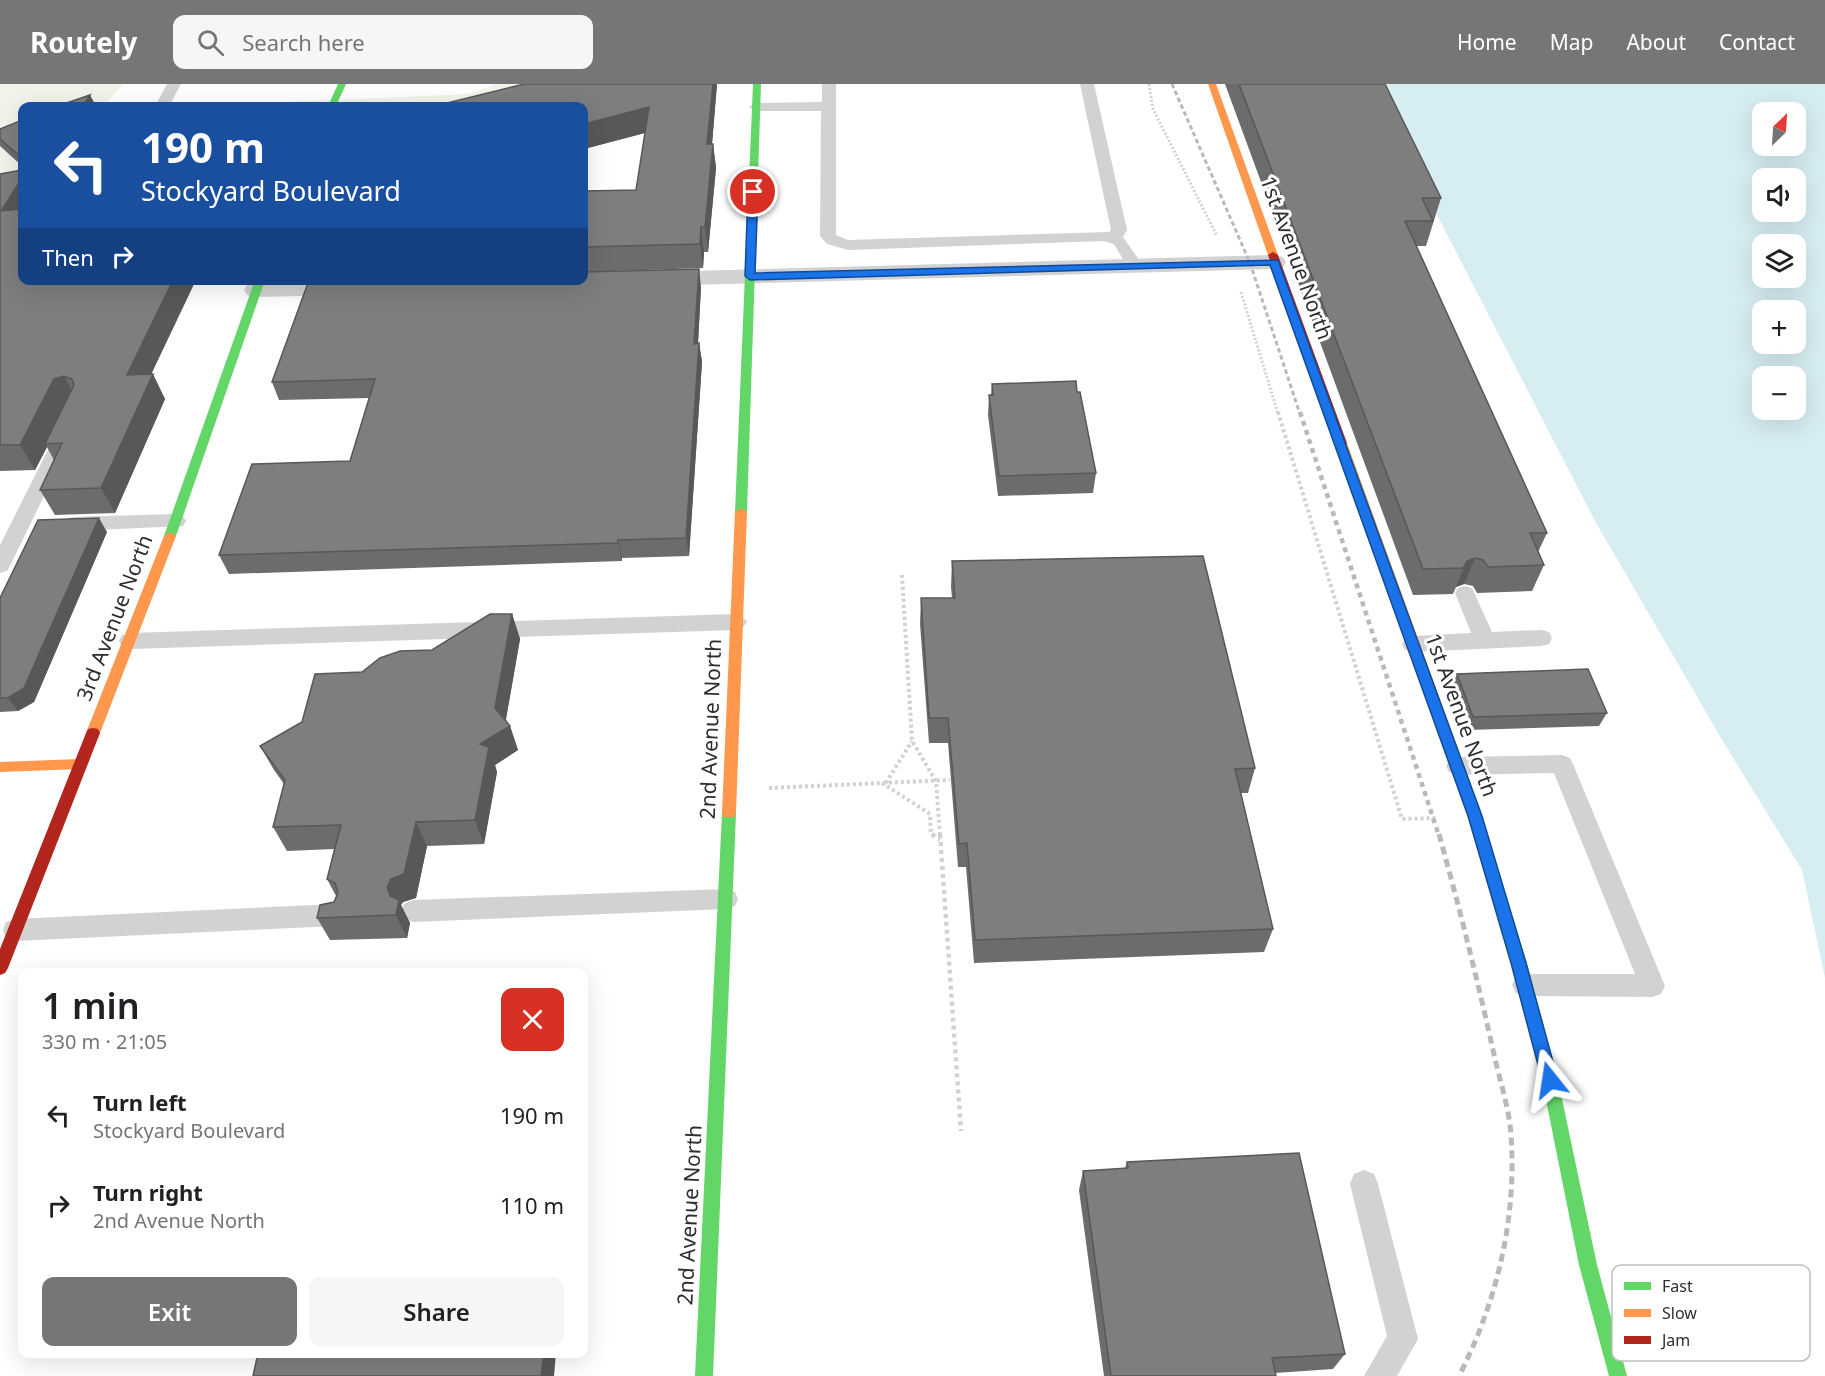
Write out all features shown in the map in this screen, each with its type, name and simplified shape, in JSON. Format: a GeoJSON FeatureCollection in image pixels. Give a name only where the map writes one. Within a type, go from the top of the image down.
{"type":"FeatureCollection","features":[{"type":"Feature","properties":{"kind":"street"},"geometry":{"type":"LineString","coordinates":[[334,102],[342,84]]}},
{"type":"Feature","properties":{"kind":"street","name":"2nd Avenue North"},"geometry":{"type":"LineString","coordinates":[[704,1376],[726,899],[757,84]]}},
{"type":"Feature","properties":{"kind":"street","name":"1st Avenue North"},"geometry":{"type":"LineString","coordinates":[[1212,84],[1274,262],[1475,816],[1525,985],[1550,1080],[1588,1265],[1612,1354]]}},
{"type":"Feature","properties":{"kind":"street"},"geometry":{"type":"LineString","coordinates":[[628,280],[1274,262]]}},
{"type":"Feature","properties":{"kind":"street"},"geometry":{"type":"LineString","coordinates":[[258,285],[370,287]]}},
{"type":"Feature","properties":{"kind":"street","name":"3rd Avenue North"},"geometry":{"type":"LineString","coordinates":[[0,968],[176,521],[258,285]]}},
{"type":"Feature","properties":{"kind":"street"},"geometry":{"type":"LineString","coordinates":[[0,767],[80,764]]}},
{"type":"Feature","properties":{"kind":"street","name":"1st Avenue North"},"geometry":{"type":"LineString","coordinates":[[1614,1361],[1618,1376]]}},
{"type":"Feature","properties":{"kind":"lane"},"geometry":{"type":"LineString","coordinates":[[164,102],[174,84]]}},
{"type":"Feature","properties":{"kind":"lane"},"geometry":{"type":"LineString","coordinates":[[828,84],[828,236],[833,241],[848,245],[1104,236],[1120,241],[1136,267]]}},
{"type":"Feature","properties":{"kind":"lane"},"geometry":{"type":"LineString","coordinates":[[1087,84],[1119,230],[1114,239]]}},
{"type":"Feature","properties":{"kind":"lane"},"geometry":{"type":"LineString","coordinates":[[756,107],[829,105]]}},
{"type":"Feature","properties":{"kind":"lane"},"geometry":{"type":"LineString","coordinates":[[0,566],[76,409]]}},
{"type":"Feature","properties":{"kind":"lane"},"geometry":{"type":"LineString","coordinates":[[19,525],[176,521]]}},
{"type":"Feature","properties":{"kind":"lane"},"geometry":{"type":"LineString","coordinates":[[1465,593],[1485,641]]}},
{"type":"Feature","properties":{"kind":"lane"},"geometry":{"type":"LineString","coordinates":[[129,640],[736,622]]}},
{"type":"Feature","properties":{"kind":"lane"},"geometry":{"type":"LineString","coordinates":[[1413,644],[1541,638]]}},
{"type":"Feature","properties":{"kind":"lane"},"geometry":{"type":"LineString","coordinates":[[1457,766],[1562,764],[1652,986],[1525,985]]}},
{"type":"Feature","properties":{"kind":"lane"},"geometry":{"type":"LineString","coordinates":[[413,911],[726,899]]}},
{"type":"Feature","properties":{"kind":"lane"},"geometry":{"type":"LineString","coordinates":[[15,930],[337,915]]}},
{"type":"Feature","properties":{"kind":"lane"},"geometry":{"type":"LineString","coordinates":[[1364,1184],[1403,1339],[1379,1376]]}},
{"type":"Feature","properties":{"kind":"path"},"geometry":{"type":"LineString","coordinates":[[902,575],[912,741],[936,781],[961,1131]]}},
{"type":"Feature","properties":{"kind":"path"},"geometry":{"type":"LineString","coordinates":[[884,783],[912,741]]}},
{"type":"Feature","properties":{"kind":"path"},"geometry":{"type":"LineString","coordinates":[[730,790],[950,780]]}},
{"type":"Feature","properties":{"kind":"path"},"geometry":{"type":"LineString","coordinates":[[884,783],[930,814],[931,834],[940,840]]}},
{"type":"Feature","properties":{"kind":"shaded area"},"geometry":{"type":"Polygon","coordinates":[[[0,84],[124,84],[107,102],[18,102],[18,138],[0,146],[0,84]]]}},
{"type":"Feature","properties":{"kind":"shaded area"},"geometry":{"type":"Polygon","coordinates":[[[496,84],[632,84],[550,102],[282,102],[468,94],[496,84]]]}},
{"type":"Feature","properties":{"kind":"shaded area"},"geometry":{"type":"Polygon","coordinates":[[[0,146],[10,155],[18,151],[18,177],[0,184],[0,146]]]}},
{"type":"Feature","properties":{"kind":"water"},"geometry":{"type":"Polygon","coordinates":[[[1378,84],[1825,84],[1825,978],[1802,870],[1721,738],[1595,521],[1437,215],[1378,84]]]}},
{"type":"Feature","properties":{"kind":"building"},"geometry":{"type":"Polygon","coordinates":[[[524,84],[713,84],[707,144],[713,144],[705,227],[701,227],[700,244],[588,247],[588,191],[636,190],[649,107],[588,123],[588,102],[451,102],[524,84]]]}},
{"type":"Feature","properties":{"kind":"building"},"geometry":{"type":"Polygon","coordinates":[[[1239,84],[1385,84],[1441,198],[1422,198],[1433,221],[1405,221],[1547,533],[1530,533],[1544,565],[1488,567],[1483,560],[1475,558],[1467,561],[1463,568],[1423,569],[1239,84]]]}},
{"type":"Feature","properties":{"kind":"building"},"geometry":{"type":"Polygon","coordinates":[[[90,95],[86,102],[70,102],[90,95]]]}},
{"type":"Feature","properties":{"kind":"building"},"geometry":{"type":"Polygon","coordinates":[[[18,122],[18,155],[0,139],[0,129],[18,122]]]}},
{"type":"Feature","properties":{"kind":"building"},"geometry":{"type":"Polygon","coordinates":[[[18,171],[18,184],[1,211],[18,209],[18,285],[171,285],[127,375],[153,374],[101,488],[40,490],[62,443],[45,444],[74,385],[72,379],[64,376],[54,379],[20,445],[0,445],[0,174],[18,171]]]}},
{"type":"Feature","properties":{"kind":"building"},"geometry":{"type":"Polygon","coordinates":[[[699,269],[694,344],[699,343],[686,538],[618,540],[618,543],[219,555],[252,464],[350,461],[375,379],[272,382],[307,285],[588,285],[588,272],[699,269]]]}},
{"type":"Feature","properties":{"kind":"building"},"geometry":{"type":"Polygon","coordinates":[[[1076,381],[1096,473],[999,476],[989,395],[993,395],[992,384],[1076,381]]]}},
{"type":"Feature","properties":{"kind":"building"},"geometry":{"type":"Polygon","coordinates":[[[99,518],[24,688],[8,698],[0,698],[0,598],[38,520],[99,518]]]}},
{"type":"Feature","properties":{"kind":"building"},"geometry":{"type":"Polygon","coordinates":[[[1203,556],[1255,768],[1235,769],[1273,929],[975,940],[967,843],[959,844],[948,718],[929,718],[921,598],[955,598],[952,561],[1203,556]]]}},
{"type":"Feature","properties":{"kind":"building"},"geometry":{"type":"Polygon","coordinates":[[[490,614],[512,614],[495,708],[510,726],[480,744],[489,747],[475,820],[416,822],[404,874],[391,879],[387,887],[390,896],[399,900],[396,915],[317,918],[320,905],[334,902],[338,893],[335,883],[327,879],[341,825],[273,827],[285,780],[260,746],[302,722],[315,674],[362,672],[380,658],[400,651],[432,650],[490,614]]]}},
{"type":"Feature","properties":{"kind":"building"},"geometry":{"type":"Polygon","coordinates":[[[1588,669],[1607,713],[1473,717],[1457,674],[1588,669]]]}},
{"type":"Feature","properties":{"kind":"building"},"geometry":{"type":"Polygon","coordinates":[[[1299,1153],[1345,1354],[1272,1358],[1276,1376],[1111,1376],[1083,1171],[1128,1168],[1127,1162],[1299,1153]]]}},
{"type":"Feature","properties":{"kind":"building"},"geometry":{"type":"Polygon","coordinates":[[[257,1358],[543,1358],[541,1376],[253,1376],[257,1358]]]}},
{"type":"Feature","properties":{"kind":"railway"},"geometry":{"type":"LineString","coordinates":[[1172,84],[1250,263],[1300,414]]}},
{"type":"Feature","properties":{"kind":"railway"},"geometry":{"type":"LineString","coordinates":[[1300,412],[1439,836]]}},
{"type":"Feature","properties":{"kind":"railway"},"geometry":{"type":"LineString","coordinates":[[1439,834],[1481,996],[1506,1103],[1511,1135],[1511,1197],[1502,1259],[1484,1319],[1459,1376]]}},
{"type":"Feature","properties":{"kind":"traffic: fast"},"geometry":{"type":"LineString","coordinates":[[334,102],[342,84]]}},
{"type":"Feature","properties":{"kind":"traffic: fast"},"geometry":{"type":"LineString","coordinates":[[741,512],[757,84]]}},
{"type":"Feature","properties":{"kind":"traffic: fast"},"geometry":{"type":"LineString","coordinates":[[170,536],[258,285]]}},
{"type":"Feature","properties":{"kind":"traffic: fast"},"geometry":{"type":"LineString","coordinates":[[1458,768],[1475,816],[1519,963],[1550,1080],[1588,1265],[1612,1354]]}},
{"type":"Feature","properties":{"kind":"traffic: fast"},"geometry":{"type":"LineString","coordinates":[[704,1376],[729,813]]}},
{"type":"Feature","properties":{"kind":"traffic: fast"},"geometry":{"type":"LineString","coordinates":[[1614,1361],[1618,1376]]}},
{"type":"Feature","properties":{"kind":"traffic: slow"},"geometry":{"type":"LineString","coordinates":[[1212,84],[1273,255]]}},
{"type":"Feature","properties":{"kind":"traffic: slow"},"geometry":{"type":"LineString","coordinates":[[1341,443],[1458,768]]}},
{"type":"Feature","properties":{"kind":"traffic: slow"},"geometry":{"type":"LineString","coordinates":[[729,813],[741,512]]}},
{"type":"Feature","properties":{"kind":"traffic: slow"},"geometry":{"type":"LineString","coordinates":[[93,733],[170,536]]}},
{"type":"Feature","properties":{"kind":"traffic: slow"},"geometry":{"type":"LineString","coordinates":[[0,767],[80,764]]}},
{"type":"Feature","properties":{"kind":"traffic: jam"},"geometry":{"type":"LineString","coordinates":[[1273,255],[1341,443]]}},
{"type":"Feature","properties":{"kind":"traffic: jam"},"geometry":{"type":"LineString","coordinates":[[0,968],[93,733]]}},
{"type":"Feature","properties":{"kind":"route"},"geometry":{"type":"LineString","coordinates":[[753,192],[750,276],[1232,265],[1274,262],[1475,816],[1519,963],[1550,1080]]}}]}
